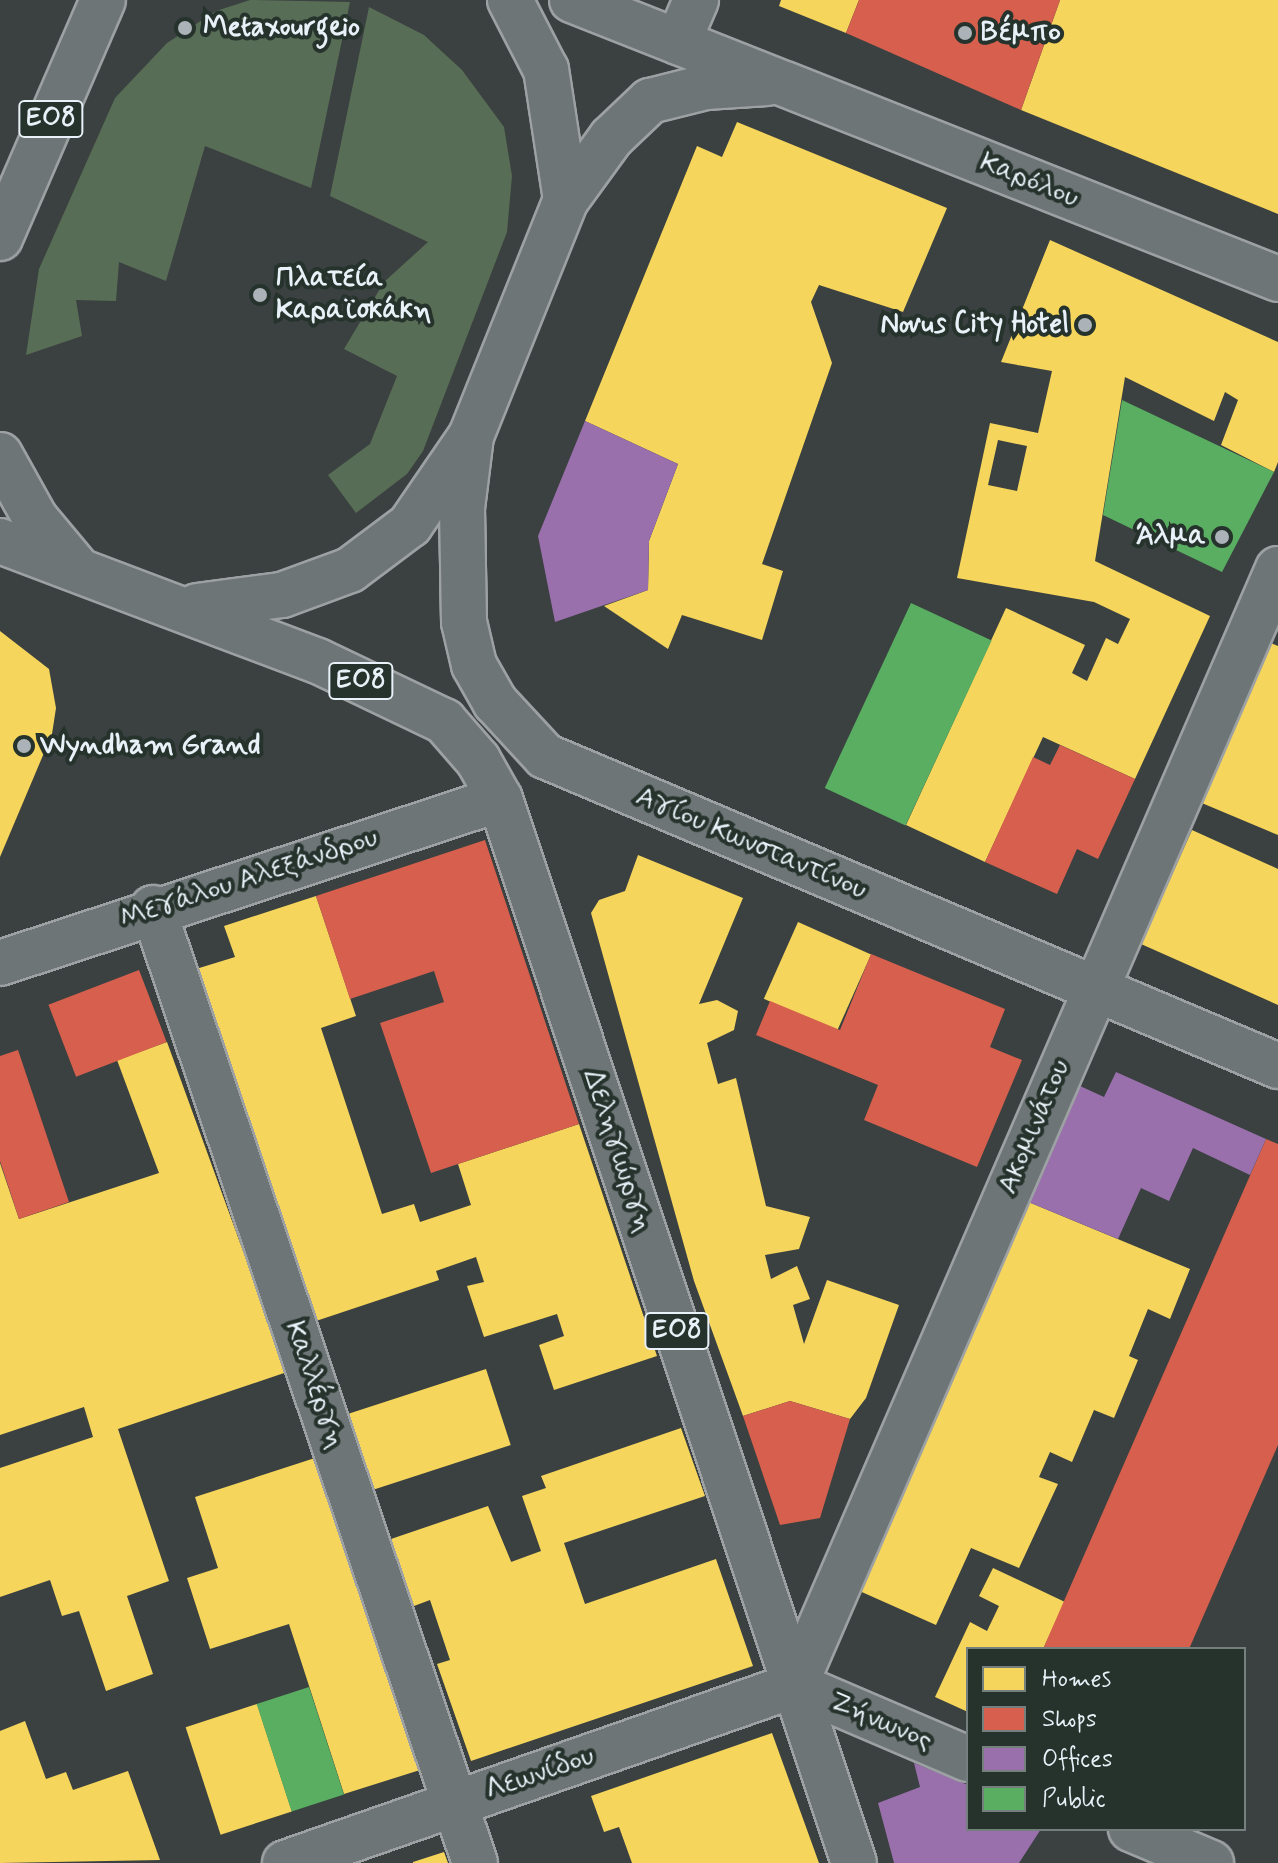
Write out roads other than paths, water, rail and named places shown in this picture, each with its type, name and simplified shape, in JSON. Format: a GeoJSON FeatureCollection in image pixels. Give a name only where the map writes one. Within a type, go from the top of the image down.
{"type":"FeatureCollection","features":[{"type":"Feature","properties":{"kind":"main road","name":"ΕΟ8"},"geometry":{"type":"LineString","coordinates":[[0,238],[103,0]]}},
{"type":"Feature","properties":{"kind":"main road"},"geometry":{"type":"LineString","coordinates":[[510,0],[546,70],[566,200]]}},
{"type":"Feature","properties":{"kind":"main road","name":"Καρόλου"},"geometry":{"type":"LineString","coordinates":[[572,0],[1278,279]]}},
{"type":"Feature","properties":{"kind":"main road"},"geometry":{"type":"LineString","coordinates":[[678,42],[696,0]]}},
{"type":"Feature","properties":{"kind":"main road","name":"Καρόλου"},"geometry":{"type":"LineString","coordinates":[[566,200],[611,138],[650,101],[706,87],[781,82]]}},
{"type":"Feature","properties":{"kind":"main road","name":"ΕΟ8"},"geometry":{"type":"LineString","coordinates":[[0,541],[186,607],[282,595],[350,570],[410,525],[471,436],[566,200]]}},
{"type":"Feature","properties":{"kind":"main road","name":"Αγίου Κωνσταντίνου"},"geometry":{"type":"LineString","coordinates":[[471,436],[462,508],[464,622],[474,665],[518,732],[545,756],[1278,1066]]}},
{"type":"Feature","properties":{"kind":"main road","name":"ΕΟ8"},"geometry":{"type":"LineString","coordinates":[[0,455],[35,518],[75,566]]}},
{"type":"Feature","properties":{"kind":"main road","name":"Ακομινάτου"},"geometry":{"type":"LineString","coordinates":[[795,1685],[1094,988],[1274,591]]}},
{"type":"Feature","properties":{"kind":"main road","name":"Δεληγιώργη"},"geometry":{"type":"LineString","coordinates":[[186,607],[444,721],[500,799],[854,1863]]}},
{"type":"Feature","properties":{"kind":"main road","name":"Μεγάλου Αλεξάνδρου"},"geometry":{"type":"LineString","coordinates":[[0,963],[153,908],[500,799]]}},
{"type":"Feature","properties":{"kind":"main road","name":"Καλλέργη"},"geometry":{"type":"LineString","coordinates":[[153,908],[475,1863]]}},
{"type":"Feature","properties":{"kind":"main road","name":"Ζήνωνος"},"geometry":{"type":"LineString","coordinates":[[795,1685],[966,1758]]}},
{"type":"Feature","properties":{"kind":"main road","name":"Λεωνίδου"},"geometry":{"type":"LineString","coordinates":[[285,1863],[795,1685]]}},
{"type":"Feature","properties":{"kind":"main road"},"geometry":{"type":"LineString","coordinates":[[1136,1831],[1211,1863]]}},
{"type":"Feature","properties":{"kind":"place","name":"Metaxourgeio"},"geometry":{"type":"Point","coordinates":[185,28]}},
{"type":"Feature","properties":{"kind":"place","name":"Βέμπο"},"geometry":{"type":"Point","coordinates":[965,33]}},
{"type":"Feature","properties":{"kind":"place","name":"Πλατεία Καραϊσκάκη"},"geometry":{"type":"Point","coordinates":[260,295]}},
{"type":"Feature","properties":{"kind":"place","name":"Novus City Hotel"},"geometry":{"type":"Point","coordinates":[1085,325]}},
{"type":"Feature","properties":{"kind":"place","name":"Άλμα"},"geometry":{"type":"Point","coordinates":[1222,537]}},
{"type":"Feature","properties":{"kind":"place","name":"Wyndham Grand"},"geometry":{"type":"Point","coordinates":[24,746]}}]}
